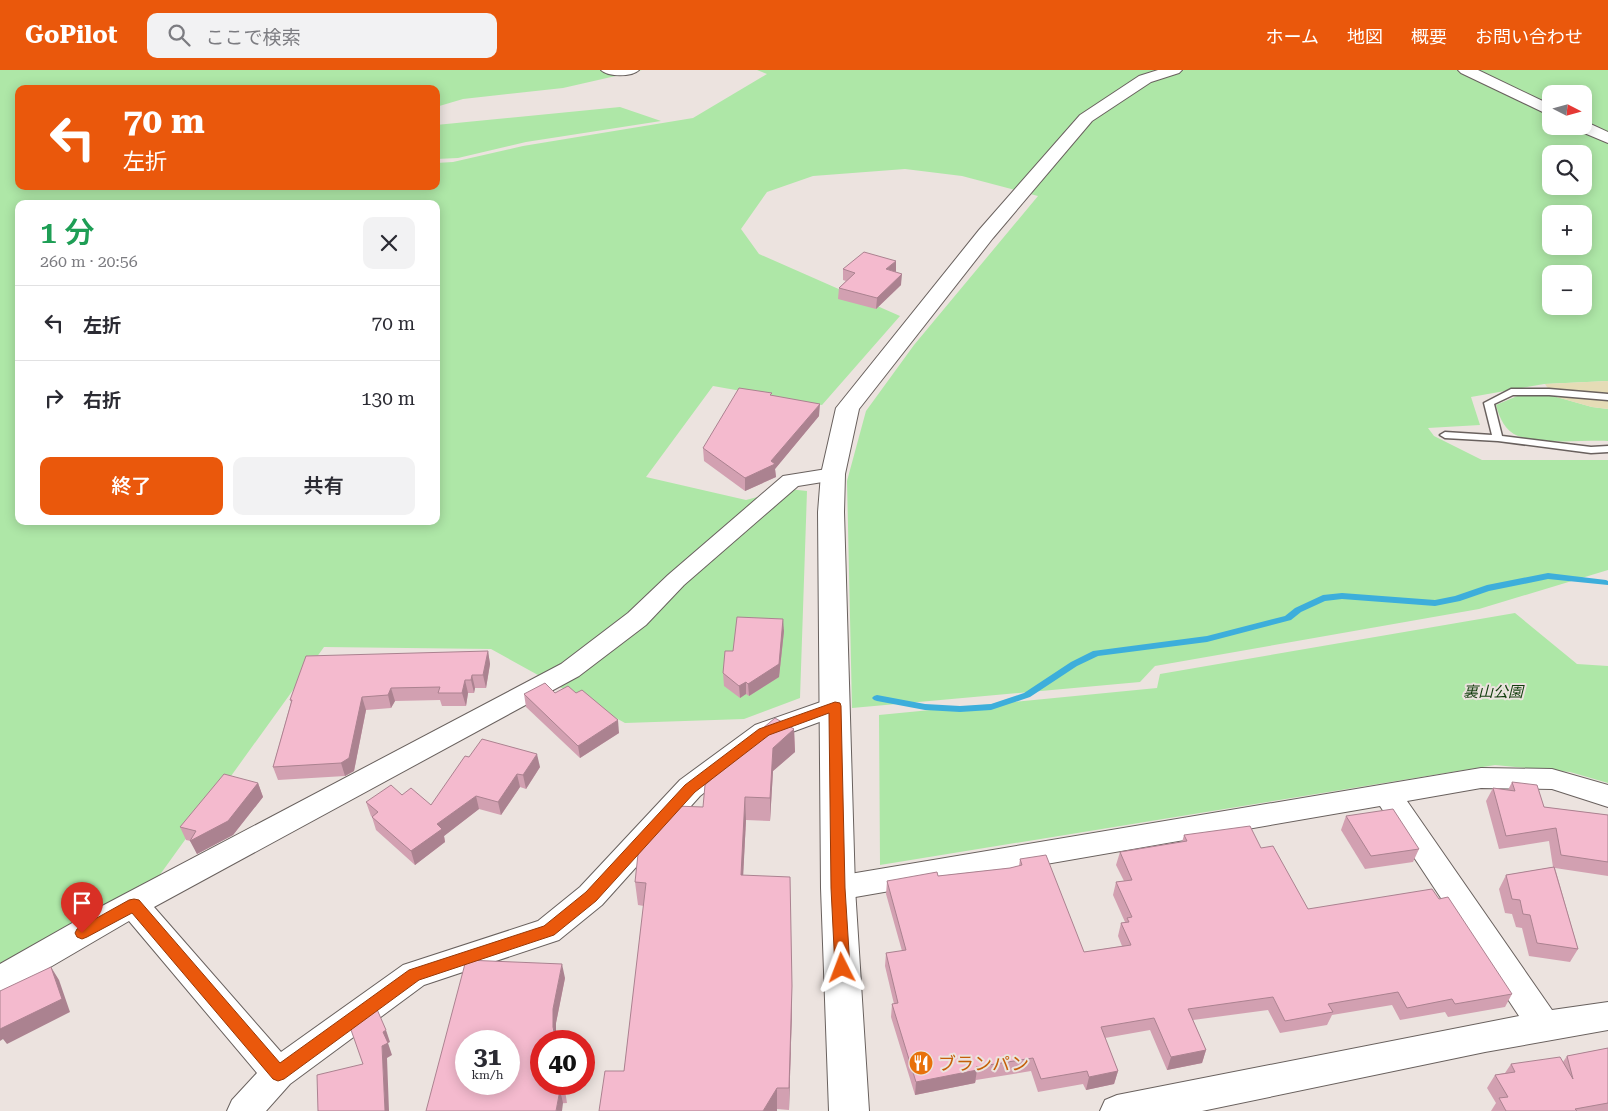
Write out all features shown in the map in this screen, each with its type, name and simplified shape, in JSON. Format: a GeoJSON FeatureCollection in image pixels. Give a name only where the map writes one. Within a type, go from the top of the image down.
{"type":"FeatureCollection","features":[{"type":"Feature","properties":{"kind":"street"},"geometry":{"type":"LineString","coordinates":[[608,70],[632,70]]}},
{"type":"Feature","properties":{"kind":"street"},"geometry":{"type":"LineString","coordinates":[[850,1111],[838,888],[831,512],[833,474],[848,408],[986,234],[1086,118],[1145,79],[1174,70]]}},
{"type":"Feature","properties":{"kind":"street"},"geometry":{"type":"LineString","coordinates":[[1466,70],[1542,107]]}},
{"type":"Feature","properties":{"kind":"street"},"geometry":{"type":"LineString","coordinates":[[1592,130],[1608,138]]}},
{"type":"Feature","properties":{"kind":"street"},"geometry":{"type":"LineString","coordinates":[[0,980],[134,905],[570,670],[637,619],[676,580],[791,481],[833,474]]}},
{"type":"Feature","properties":{"kind":"street"},"geometry":{"type":"LineString","coordinates":[[244,1111],[278,1073],[414,975],[548,931],[591,896],[690,788],[764,732],[835,706]]}},
{"type":"Feature","properties":{"kind":"street"},"geometry":{"type":"LineString","coordinates":[[838,888],[1481,778],[1552,778],[1608,796]]}},
{"type":"Feature","properties":{"kind":"street"},"geometry":{"type":"LineString","coordinates":[[1386,793],[1544,1025]]}},
{"type":"Feature","properties":{"kind":"street"},"geometry":{"type":"LineString","coordinates":[[134,905],[278,1073]]}},
{"type":"Feature","properties":{"kind":"street"},"geometry":{"type":"LineString","coordinates":[[1116,1111],[1182,1106],[1544,1025],[1608,1016]]}},
{"type":"Feature","properties":{"kind":"lane"},"geometry":{"type":"LineString","coordinates":[[1498,438],[1488,404],[1511,392],[1549,392],[1608,397]]}},
{"type":"Feature","properties":{"kind":"lane"},"geometry":{"type":"LineString","coordinates":[[1445,435],[1498,438],[1591,450],[1608,449]]}},
{"type":"Feature","properties":{"kind":"green space"},"geometry":{"type":"Polygon","coordinates":[[[0,70],[642,70],[563,88],[463,99],[440,106],[440,85],[15,85],[15,190],[440,190],[440,163],[453,162],[523,146],[693,118],[767,74],[757,70],[1608,70],[1608,381],[1544,384],[1471,397],[1480,425],[1428,428],[1434,436],[1482,460],[1608,460],[1608,570],[1479,609],[1155,666],[1140,682],[852,708],[847,481],[866,411],[914,345],[1038,196],[962,176],[905,169],[813,176],[767,192],[741,229],[759,254],[900,316],[822,405],[713,386],[646,477],[746,500],[788,489],[807,491],[800,698],[744,719],[625,723],[491,649],[324,647],[128,919],[0,980],[0,70]]]}},
{"type":"Feature","properties":{"kind":"green space"},"geometry":{"type":"Polygon","coordinates":[[[620,107],[661,121],[526,142],[458,158],[440,159],[440,125],[620,107]]]}},
{"type":"Feature","properties":{"kind":"green space"},"geometry":{"type":"Polygon","coordinates":[[[1522,394],[1553,396],[1592,407],[1608,409],[1608,441],[1562,442],[1528,439],[1513,434],[1503,423],[1496,405],[1522,394]]]}},
{"type":"Feature","properties":{"kind":"green space","name":"裏山公園"},"geometry":{"type":"Polygon","coordinates":[[[1515,613],[1577,664],[1608,666],[1608,783],[1570,772],[1495,765],[880,865],[879,715],[1157,688],[1160,674],[1515,613]]]}},
{"type":"Feature","properties":{"kind":"sand"},"geometry":{"type":"Polygon","coordinates":[[[1608,381],[1608,409],[1592,407],[1553,396],[1545,384],[1608,381]]]}},
{"type":"Feature","properties":{"kind":"building"},"geometry":{"type":"Polygon","coordinates":[[[864,252],[896,261],[886,269],[902,274],[877,298],[839,288],[855,273],[843,269],[864,252]]]}},
{"type":"Feature","properties":{"kind":"building"},"geometry":{"type":"Polygon","coordinates":[[[739,388],[820,404],[771,461],[775,464],[745,478],[703,448],[739,388]]]}},
{"type":"Feature","properties":{"kind":"building"},"geometry":{"type":"Polygon","coordinates":[[[737,617],[783,619],[779,664],[748,684],[746,682],[739,686],[723,673],[725,651],[733,651],[737,617]]]}},
{"type":"Feature","properties":{"kind":"building"},"geometry":{"type":"Polygon","coordinates":[[[488,651],[483,675],[472,675],[471,680],[465,680],[462,693],[438,693],[440,687],[391,688],[388,695],[362,697],[349,758],[341,763],[273,767],[292,700],[290,700],[306,656],[488,651]]]}},
{"type":"Feature","properties":{"kind":"building"},"geometry":{"type":"Polygon","coordinates":[[[545,683],[555,693],[568,686],[576,693],[582,690],[618,720],[578,746],[524,694],[545,683]]]}},
{"type":"Feature","properties":{"kind":"building"},"geometry":{"type":"Polygon","coordinates":[[[775,718],[794,729],[773,748],[770,798],[745,797],[741,875],[790,877],[792,986],[789,1088],[777,1088],[763,1111],[599,1111],[605,1071],[624,1071],[646,883],[635,882],[639,845],[675,806],[703,807],[705,785],[719,772],[720,764],[775,718]]]}},
{"type":"Feature","properties":{"kind":"building"},"geometry":{"type":"Polygon","coordinates":[[[482,739],[537,754],[523,775],[517,774],[498,802],[476,796],[437,824],[442,829],[411,851],[372,817],[378,812],[366,802],[391,785],[402,795],[411,788],[431,805],[465,756],[469,757],[482,739]]]}},
{"type":"Feature","properties":{"kind":"building"},"geometry":{"type":"Polygon","coordinates":[[[224,774],[258,783],[228,821],[190,841],[196,831],[180,827],[224,774]]]}},
{"type":"Feature","properties":{"kind":"building"},"geometry":{"type":"Polygon","coordinates":[[[1512,782],[1537,785],[1544,807],[1608,815],[1608,862],[1561,855],[1556,828],[1506,836],[1493,788],[1515,791],[1512,782]]]}},
{"type":"Feature","properties":{"kind":"building"},"geometry":{"type":"Polygon","coordinates":[[[1393,809],[1419,849],[1371,856],[1346,816],[1393,809]]]}},
{"type":"Feature","properties":{"kind":"building"},"geometry":{"type":"Polygon","coordinates":[[[1250,826],[1261,848],[1273,846],[1308,909],[1432,889],[1439,899],[1448,897],[1512,994],[1455,1004],[1452,999],[1407,1008],[1398,992],[1328,1004],[1333,1012],[1285,1021],[1273,997],[1188,1009],[1206,1050],[1171,1057],[1154,1018],[1101,1027],[1118,1071],[1089,1077],[1087,1071],[1041,1079],[1033,1058],[976,1067],[977,1070],[916,1082],[892,1004],[898,1003],[886,953],[906,950],[887,881],[937,872],[938,876],[1010,868],[1022,865],[1020,859],[1046,855],[1084,952],[1131,945],[1121,923],[1129,922],[1127,918],[1132,917],[1116,882],[1132,880],[1120,852],[1187,841],[1184,835],[1250,826]]]}},
{"type":"Feature","properties":{"kind":"building"},"geometry":{"type":"Polygon","coordinates":[[[1554,867],[1578,949],[1537,943],[1530,915],[1523,914],[1520,900],[1512,899],[1506,875],[1554,867]]]}},
{"type":"Feature","properties":{"kind":"building"},"geometry":{"type":"Polygon","coordinates":[[[466,960],[562,964],[553,1009],[554,1030],[530,1030],[530,1095],[559,1095],[556,1111],[426,1111],[466,960]]]}},
{"type":"Feature","properties":{"kind":"building"},"geometry":{"type":"Polygon","coordinates":[[[51,967],[62,999],[0,1029],[0,991],[51,967]]]}},
{"type":"Feature","properties":{"kind":"building"},"geometry":{"type":"Polygon","coordinates":[[[376,1007],[386,1030],[383,1032],[388,1043],[382,1046],[385,1111],[318,1111],[317,1075],[363,1064],[350,1027],[376,1007]]]}},
{"type":"Feature","properties":{"kind":"building"},"geometry":{"type":"Polygon","coordinates":[[[1608,1048],[1608,1103],[1575,1109],[1577,1111],[1506,1111],[1499,1098],[1508,1097],[1495,1075],[1515,1072],[1511,1064],[1560,1057],[1573,1079],[1567,1056],[1608,1048]]]}},
{"type":"Feature","properties":{"kind":"waterway"},"geometry":{"type":"LineString","coordinates":[[877,698],[925,707],[960,709],[991,707],[1027,695],[1074,664],[1096,653],[1207,639],[1288,618],[1298,610],[1323,598],[1342,596],[1435,603],[1457,599],[1487,588],[1548,576],[1606,583]]}},
{"type":"Feature","properties":{"kind":"place","name":"ブランパン"},"geometry":{"type":"Point","coordinates":[921,1063]}},
{"type":"Feature","properties":{"kind":"route"},"geometry":{"type":"LineString","coordinates":[[82,933],[134,905],[278,1073],[414,975],[548,931],[591,896],[690,788],[764,732],[835,706],[838,888],[842,968]]}}]}
